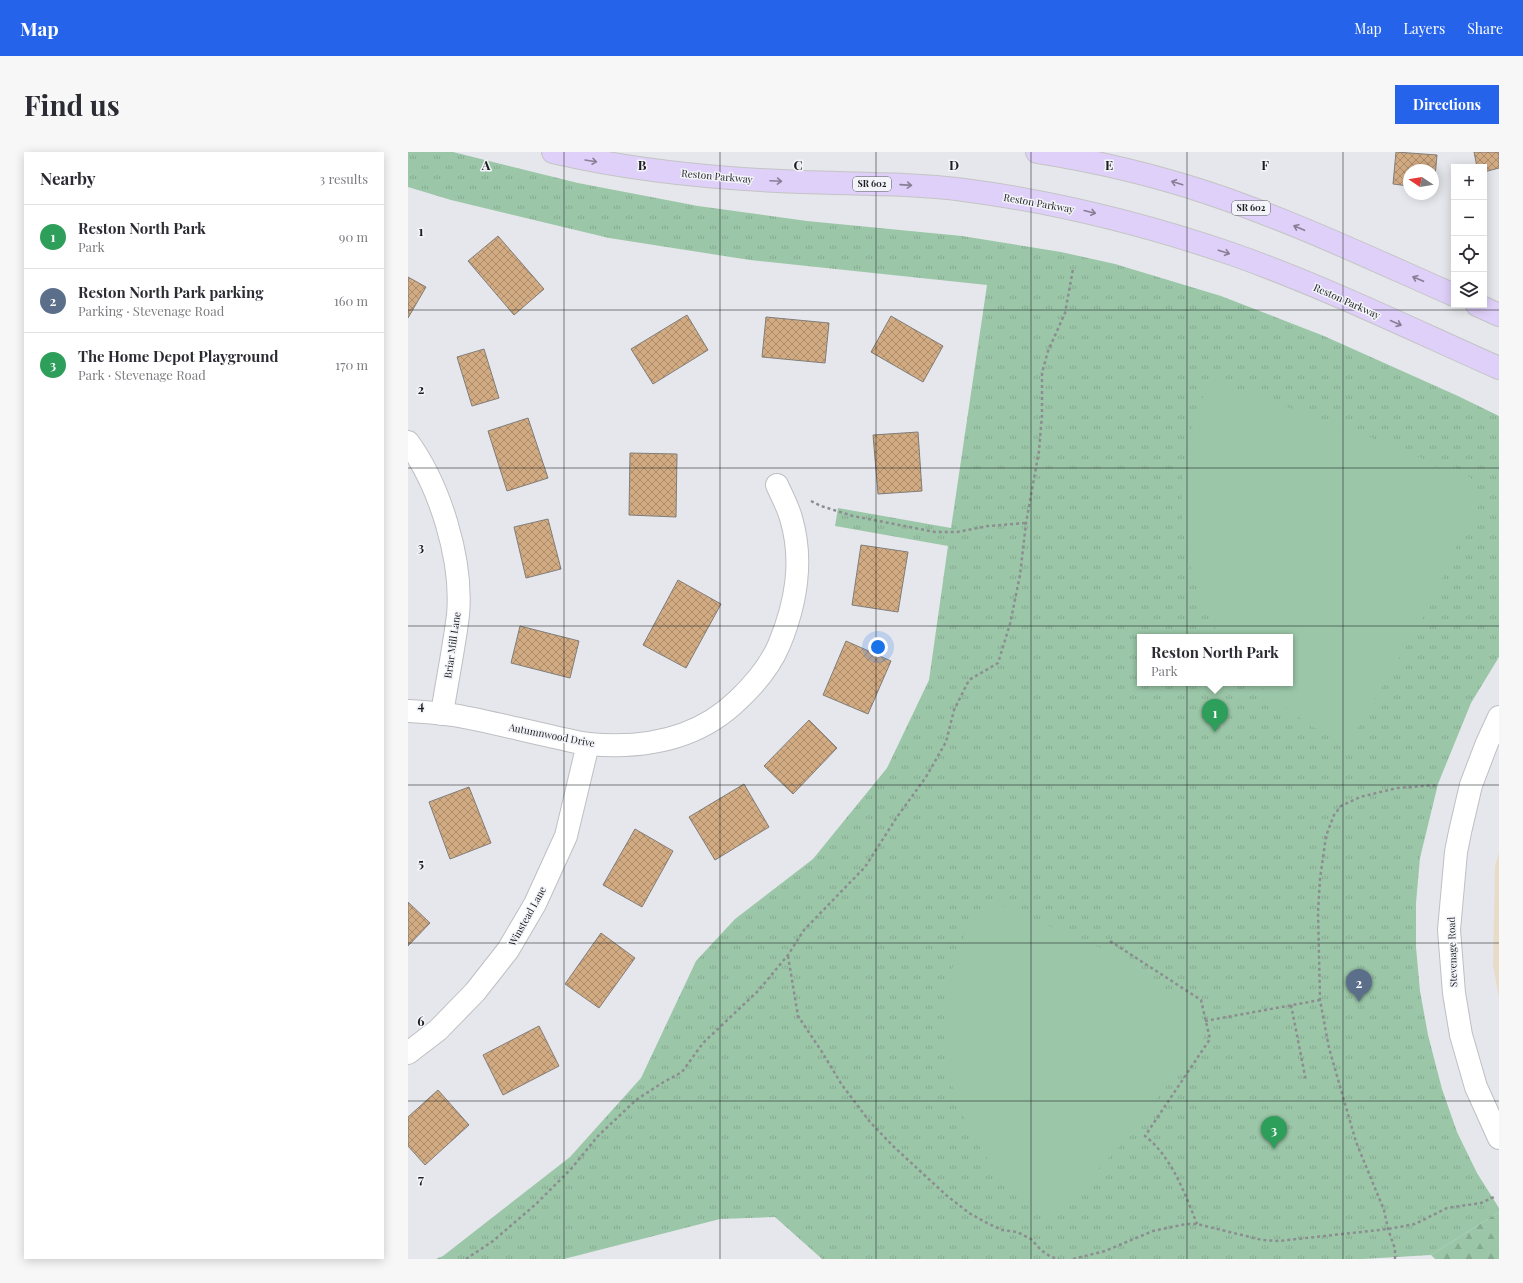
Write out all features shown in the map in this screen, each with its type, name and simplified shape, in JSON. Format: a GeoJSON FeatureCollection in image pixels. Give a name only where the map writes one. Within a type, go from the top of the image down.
{"type":"FeatureCollection","features":[{"type":"Feature","properties":{"kind":"main road","name":"Reston Parkway"},"geometry":{"type":"LineString","coordinates":[[553,152],[587,160],[715,178],[889,184],[962,190],[1030,200],[1077,209],[1129,222],[1234,255],[1313,286],[1499,368]]}},
{"type":"Feature","properties":{"kind":"main road","name":"SR 602"},"geometry":{"type":"LineString","coordinates":[[1037,152],[1120,168],[1205,192],[1252,208],[1451,294]]}},
{"type":"Feature","properties":{"kind":"main road"},"geometry":{"type":"LineString","coordinates":[[1484,308],[1499,315]]}},
{"type":"Feature","properties":{"kind":"street","name":"Briar Mill Lane"},"geometry":{"type":"LineString","coordinates":[[408,442],[418,458],[437,496],[451,538],[457,577],[458,614],[442,714]]}},
{"type":"Feature","properties":{"kind":"street","name":"Autumnwood Drive"},"geometry":{"type":"LineString","coordinates":[[408,711],[459,716],[588,744],[624,746],[662,741],[689,733],[723,714],[751,688],[775,654],[788,623],[796,589],[797,554],[791,518],[778,484]]}},
{"type":"Feature","properties":{"kind":"street","name":"Stevenage Road"},"geometry":{"type":"LineString","coordinates":[[1499,717],[1471,785],[1460,832],[1456,858],[1449,930],[1453,986],[1461,1035],[1476,1087],[1499,1138]]}},
{"type":"Feature","properties":{"kind":"street","name":"Winstead Lane"},"geometry":{"type":"LineString","coordinates":[[408,1053],[438,1030],[475,992],[508,950],[535,904],[566,836],[588,744]]}},
{"type":"Feature","properties":{"kind":"path"},"geometry":{"type":"LineString","coordinates":[[466,1259],[493,1241],[536,1204],[571,1169],[598,1136],[636,1100],[682,1072],[703,1043],[758,992],[788,955],[804,930],[865,867],[897,817],[926,777],[946,742],[954,710],[969,680],[998,663],[1010,624],[1020,575],[1026,523],[1039,450],[1042,416],[1042,373],[1048,351],[1065,313],[1073,269]]}},
{"type":"Feature","properties":{"kind":"path"},"geometry":{"type":"LineString","coordinates":[[778,484],[822,506],[853,516],[935,532],[957,532],[988,526],[1026,523]]}},
{"type":"Feature","properties":{"kind":"path"},"geometry":{"type":"LineString","coordinates":[[1395,1259],[1395,1250],[1384,1210],[1356,1142],[1328,1048],[1320,1000],[1318,912],[1320,879],[1326,836],[1334,815],[1341,806],[1360,797],[1397,788],[1438,785]]}},
{"type":"Feature","properties":{"kind":"path"},"geometry":{"type":"LineString","coordinates":[[1110,941],[1201,1000],[1210,1039],[1145,1136],[1160,1151],[1179,1181],[1197,1224]]}},
{"type":"Feature","properties":{"kind":"path"},"geometry":{"type":"LineString","coordinates":[[788,955],[798,1016],[842,1085],[870,1122],[898,1151],[946,1195],[969,1213],[997,1228],[1017,1232],[1031,1239],[1041,1250],[1051,1257],[1060,1259]]}},
{"type":"Feature","properties":{"kind":"path"},"geometry":{"type":"LineString","coordinates":[[1205,1021],[1320,1000]]}},
{"type":"Feature","properties":{"kind":"path"},"geometry":{"type":"LineString","coordinates":[[1291,1005],[1306,1081]]}},
{"type":"Feature","properties":{"kind":"path"},"geometry":{"type":"LineString","coordinates":[[1073,1259],[1105,1251],[1153,1231],[1171,1226],[1197,1224],[1262,1240],[1280,1241],[1415,1224],[1447,1208],[1481,1203],[1494,1197]]}},
{"type":"Feature","properties":{"kind":"shaded area"},"geometry":{"type":"Polygon","coordinates":[[[1499,852],[1499,998],[1493,965],[1495,866],[1499,852]]]}},
{"type":"Feature","properties":{"kind":"green space"},"geometry":{"type":"Polygon","coordinates":[[[408,152],[453,152],[578,183],[698,206],[807,221],[962,236],[1061,252],[1115,264],[1221,296],[1324,336],[1499,416],[1499,657],[1471,703],[1438,784],[1420,858],[1416,903],[1416,947],[1420,991],[1428,1035],[1442,1089],[1457,1132],[1477,1173],[1499,1208],[1499,1212],[1431,1255],[1363,1259],[822,1259],[775,1217],[720,1219],[564,1259],[436,1259],[443,1256],[570,1157],[641,1078],[696,961],[735,919],[813,859],[887,768],[929,680],[948,546],[835,526],[838,508],[951,528],[987,285],[750,260],[609,238],[451,200],[408,187],[408,152]]]}},
{"type":"Feature","properties":{"kind":"green space"},"geometry":{"type":"Polygon","coordinates":[[[1212,380],[1362,434],[1431,462],[1436,467],[1448,465],[1461,470],[1473,480],[1478,494],[1478,511],[1471,525],[1461,536],[1431,604],[1348,745],[1309,725],[1282,705],[1260,686],[1293,686],[1293,634],[1218,634],[1197,587],[1186,547],[1183,527],[1182,487],[1184,466],[1192,427],[1207,388],[1212,380]]]}},
{"type":"Feature","properties":{"kind":"green space"},"geometry":{"type":"Polygon","coordinates":[[[986,899],[1099,947],[1162,988],[1166,996],[1174,992],[1183,994],[1196,1005],[1201,1016],[1204,1035],[1192,1058],[1182,1062],[1138,1127],[1052,1218],[1027,1201],[1007,1183],[990,1162],[962,1113],[952,1086],[946,1059],[944,1032],[945,1006],[951,975],[965,934],[986,899]]]}},
{"type":"Feature","properties":{"kind":"green space"},"geometry":{"type":"Polygon","coordinates":[[[1499,1212],[1499,1259],[1435,1259],[1431,1255],[1499,1212]]]}},
{"type":"Feature","properties":{"kind":"building"},"geometry":{"type":"Polygon","coordinates":[[[1396,152],[1437,155],[1436,164],[1403,164],[1403,185],[1393,184],[1396,152]]]}},
{"type":"Feature","properties":{"kind":"building"},"geometry":{"type":"Polygon","coordinates":[[[1474,152],[1499,152],[1499,168],[1487,171],[1487,164],[1476,164],[1474,152]]]}},
{"type":"Feature","properties":{"kind":"building"},"geometry":{"type":"Polygon","coordinates":[[[498,236],[544,289],[514,315],[468,261],[498,236]]]}},
{"type":"Feature","properties":{"kind":"building"},"geometry":{"type":"Polygon","coordinates":[[[408,277],[426,287],[408,318],[408,277]]]}},
{"type":"Feature","properties":{"kind":"building"},"geometry":{"type":"Polygon","coordinates":[[[687,315],[708,350],[653,384],[631,349],[687,315]]]}},
{"type":"Feature","properties":{"kind":"building"},"geometry":{"type":"Polygon","coordinates":[[[891,316],[943,346],[923,382],[871,352],[891,316]]]}},
{"type":"Feature","properties":{"kind":"building"},"geometry":{"type":"Polygon","coordinates":[[[766,317],[829,323],[825,363],[762,357],[766,317]]]}},
{"type":"Feature","properties":{"kind":"building"},"geometry":{"type":"Polygon","coordinates":[[[484,349],[499,398],[472,406],[457,357],[484,349]]]}},
{"type":"Feature","properties":{"kind":"building"},"geometry":{"type":"Polygon","coordinates":[[[528,418],[548,478],[507,491],[488,431],[528,418]]]}},
{"type":"Feature","properties":{"kind":"building"},"geometry":{"type":"Polygon","coordinates":[[[918,432],[922,491],[878,494],[873,435],[918,432]]]}},
{"type":"Feature","properties":{"kind":"building"},"geometry":{"type":"Polygon","coordinates":[[[630,453],[677,454],[676,517],[629,515],[630,453]]]}},
{"type":"Feature","properties":{"kind":"building"},"geometry":{"type":"Polygon","coordinates":[[[548,519],[561,569],[526,578],[514,527],[548,519]]]}},
{"type":"Feature","properties":{"kind":"building"},"geometry":{"type":"Polygon","coordinates":[[[861,545],[908,552],[898,612],[852,605],[861,545]]]}},
{"type":"Feature","properties":{"kind":"building"},"geometry":{"type":"Polygon","coordinates":[[[678,580],[721,604],[686,668],[643,645],[678,580]]]}},
{"type":"Feature","properties":{"kind":"building"},"geometry":{"type":"Polygon","coordinates":[[[520,626],[579,641],[570,678],[511,663],[520,626]]]}},
{"type":"Feature","properties":{"kind":"building"},"geometry":{"type":"Polygon","coordinates":[[[846,641],[891,661],[868,714],[823,695],[846,641]]]}},
{"type":"Feature","properties":{"kind":"building"},"geometry":{"type":"Polygon","coordinates":[[[809,720],[837,748],[793,794],[764,766],[809,720]]]}},
{"type":"Feature","properties":{"kind":"building"},"geometry":{"type":"Polygon","coordinates":[[[744,784],[769,827],[715,860],[689,817],[744,784]]]}},
{"type":"Feature","properties":{"kind":"building"},"geometry":{"type":"Polygon","coordinates":[[[469,787],[491,843],[450,859],[429,802],[469,787]]]}},
{"type":"Feature","properties":{"kind":"building"},"geometry":{"type":"Polygon","coordinates":[[[635,829],[673,851],[642,907],[603,885],[635,829]]]}},
{"type":"Feature","properties":{"kind":"building"},"geometry":{"type":"Polygon","coordinates":[[[408,902],[430,923],[408,946],[408,902]]]}},
{"type":"Feature","properties":{"kind":"building"},"geometry":{"type":"Polygon","coordinates":[[[601,933],[635,958],[599,1008],[565,984],[601,933]]]}},
{"type":"Feature","properties":{"kind":"building"},"geometry":{"type":"Polygon","coordinates":[[[539,1026],[559,1066],[503,1095],[483,1055],[539,1026]]]}},
{"type":"Feature","properties":{"kind":"building"},"geometry":{"type":"Polygon","coordinates":[[[438,1090],[469,1125],[425,1165],[408,1146],[408,1117],[438,1090]]]}},
{"type":"Feature","properties":{"kind":"place","name":"Reston North Park"},"geometry":{"type":"Point","coordinates":[1215,732]}},
{"type":"Feature","properties":{"kind":"place","name":"Reston North Park parking"},"geometry":{"type":"Point","coordinates":[1359,1002]}},
{"type":"Feature","properties":{"kind":"place","name":"The Home Depot Playground"},"geometry":{"type":"Point","coordinates":[1274,1149]}}]}
